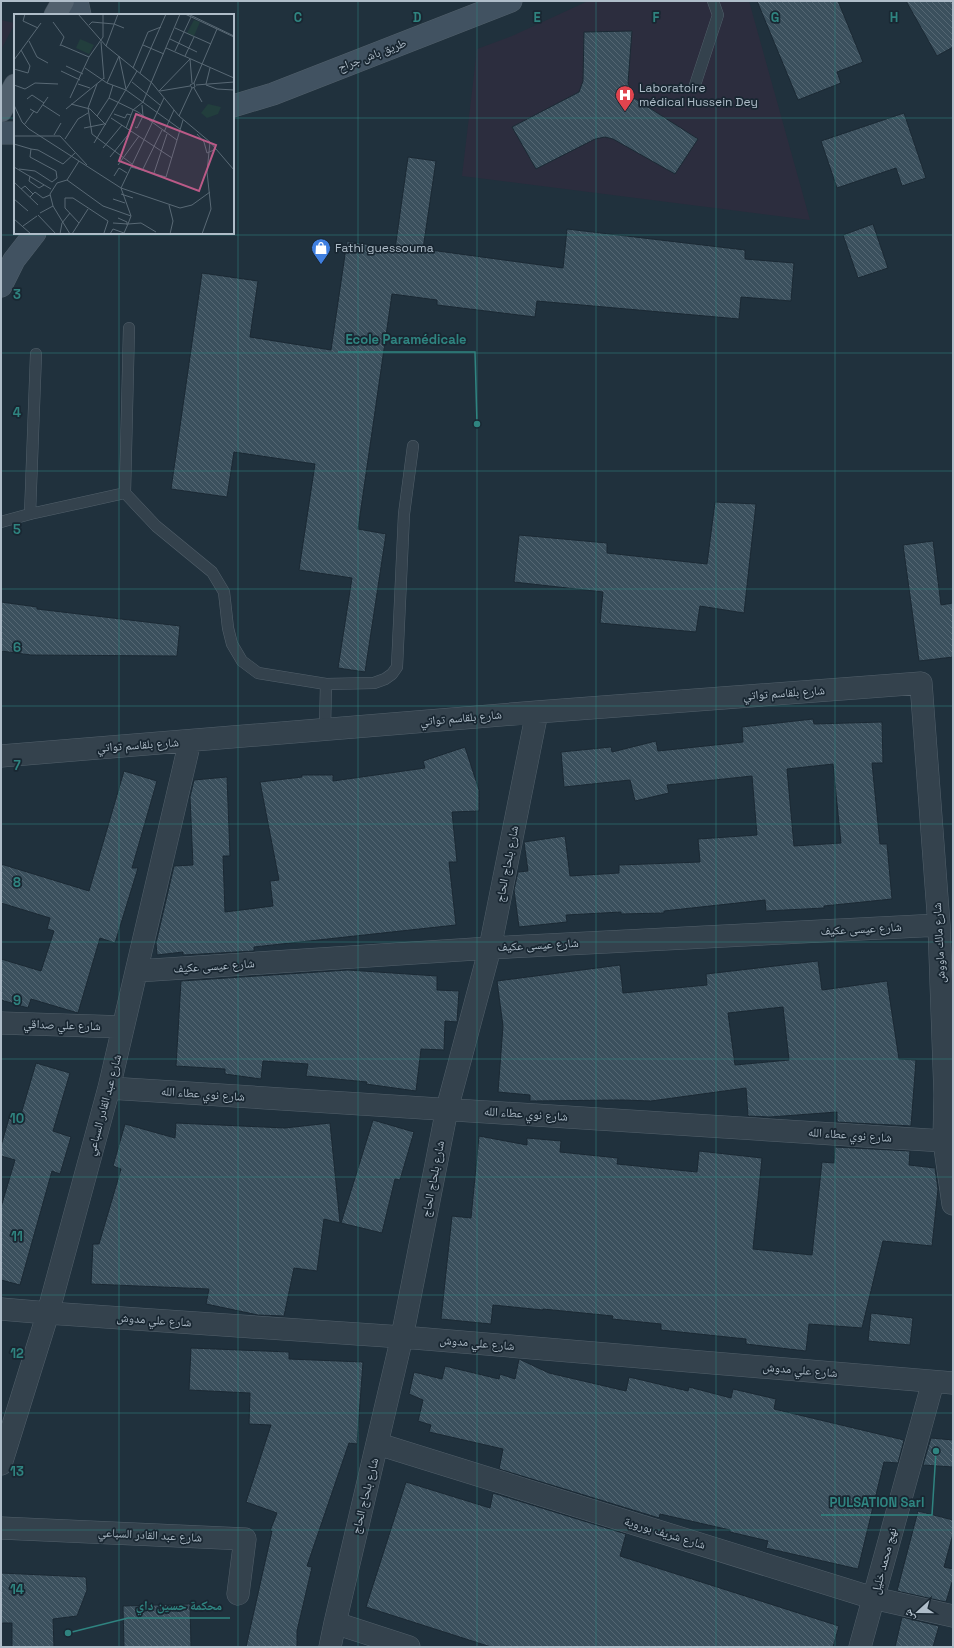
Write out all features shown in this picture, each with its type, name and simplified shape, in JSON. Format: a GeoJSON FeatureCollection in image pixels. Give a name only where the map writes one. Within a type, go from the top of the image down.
{"type":"FeatureCollection","features":[{"type":"Feature","properties":{"kind":"main road"},"geometry":{"type":"LineString","coordinates":[[56,14],[63,1]]}},
{"type":"Feature","properties":{"kind":"main road"},"geometry":{"type":"LineString","coordinates":[[77,1],[80,14]]}},
{"type":"Feature","properties":{"kind":"main road","name":"طريق باش جراح"},"geometry":{"type":"LineString","coordinates":[[234,106],[273,94],[511,1]]}},
{"type":"Feature","properties":{"kind":"main road"},"geometry":{"type":"LineString","coordinates":[[1,111],[14,87]]}},
{"type":"Feature","properties":{"kind":"main road"},"geometry":{"type":"LineString","coordinates":[[1,133],[14,133]]}},
{"type":"Feature","properties":{"kind":"main road"},"geometry":{"type":"LineString","coordinates":[[1,286],[14,260],[34,234]]}},
{"type":"Feature","properties":{"kind":"street","name":"شارع بلقاسم تواتي"},"geometry":{"type":"LineString","coordinates":[[1,756],[537,712],[921,683]]}},
{"type":"Feature","properties":{"kind":"street","name":"شارع مالك ماووش"},"geometry":{"type":"LineString","coordinates":[[921,683],[939,925],[945,1094],[944,1141],[953,1204]]}},
{"type":"Feature","properties":{"kind":"street","name":"شارع بلحاج الحاج"},"geometry":{"type":"LineString","coordinates":[[330,1647],[334,1623],[378,1444],[402,1337],[447,1109],[490,948],[537,712]]}},
{"type":"Feature","properties":{"kind":"street","name":"شارع عبد القادر السباعي"},"geometry":{"type":"LineString","coordinates":[[1,1464],[48,1313],[109,1088],[190,741]]}},
{"type":"Feature","properties":{"kind":"street","name":"شارع عيسى عكيف"},"geometry":{"type":"LineString","coordinates":[[137,971],[490,948],[939,925]]}},
{"type":"Feature","properties":{"kind":"street","name":"شارع علي صداقي"},"geometry":{"type":"LineString","coordinates":[[1,1023],[123,1027]]}},
{"type":"Feature","properties":{"kind":"street","name":"شارع نوي عطاء الله"},"geometry":{"type":"LineString","coordinates":[[109,1088],[944,1141]]}},
{"type":"Feature","properties":{"kind":"street","name":"شارع علي مدوش"},"geometry":{"type":"LineString","coordinates":[[1,1309],[402,1337],[943,1383]]}},
{"type":"Feature","properties":{"kind":"street","name":"نهج محمد خليل"},"geometry":{"type":"LineString","coordinates":[[860,1647],[873,1598],[943,1383]]}},
{"type":"Feature","properties":{"kind":"street","name":"شارع شريف بوروية"},"geometry":{"type":"LineString","coordinates":[[378,1444],[873,1598],[953,1616]]}},
{"type":"Feature","properties":{"kind":"street","name":"شارع عبد القادر السباعي"},"geometry":{"type":"LineString","coordinates":[[1,1528],[245,1539],[238,1594]]}},
{"type":"Feature","properties":{"kind":"street"},"geometry":{"type":"LineString","coordinates":[[334,1623],[409,1647]]}},
{"type":"Feature","properties":{"kind":"lane"},"geometry":{"type":"LineString","coordinates":[[695,85],[718,15],[713,1]]}},
{"type":"Feature","properties":{"kind":"lane"},"geometry":{"type":"LineString","coordinates":[[129,328],[125,493],[156,526],[205,565],[219,582],[224,592],[228,628],[232,644],[242,661],[258,673],[326,684],[374,683],[392,674],[397,667],[404,514],[413,446]]}},
{"type":"Feature","properties":{"kind":"lane"},"geometry":{"type":"LineString","coordinates":[[30,514],[36,354]]}},
{"type":"Feature","properties":{"kind":"lane"},"geometry":{"type":"LineString","coordinates":[[1,522],[125,493]]}},
{"type":"Feature","properties":{"kind":"lane"},"geometry":{"type":"LineString","coordinates":[[325,729],[326,684]]}},
{"type":"Feature","properties":{"kind":"shaded area","name":"Laboratoire médical Hussein Dey"},"geometry":{"type":"Polygon","coordinates":[[[588,1],[749,1],[810,220],[462,176],[477,49],[512,36],[588,1]]]}},
{"type":"Feature","properties":{"kind":"shaded area"},"geometry":{"type":"Polygon","coordinates":[[[1,20],[14,23],[14,25],[1,50],[1,20]]]}},
{"type":"Feature","properties":{"kind":"building"},"geometry":{"type":"Polygon","coordinates":[[[757,1],[838,1],[863,62],[837,72],[841,83],[798,100],[757,1]]]}},
{"type":"Feature","properties":{"kind":"building"},"geometry":{"type":"Polygon","coordinates":[[[906,1],[953,1],[953,47],[937,56],[906,1]]]}},
{"type":"Feature","properties":{"kind":"building"},"geometry":{"type":"Polygon","coordinates":[[[632,31],[628,83],[634,98],[698,139],[675,174],[613,139],[605,137],[595,139],[536,169],[512,127],[579,92],[583,81],[584,32],[632,31]]]}},
{"type":"Feature","properties":{"kind":"building"},"geometry":{"type":"Polygon","coordinates":[[[904,113],[926,178],[902,186],[896,168],[837,188],[821,141],[904,113]]]}},
{"type":"Feature","properties":{"kind":"building"},"geometry":{"type":"Polygon","coordinates":[[[408,157],[436,161],[423,249],[563,268],[567,229],[745,250],[745,259],[794,263],[791,301],[741,297],[739,319],[537,301],[535,317],[437,305],[437,300],[392,294],[358,529],[386,534],[365,672],[338,668],[352,578],[299,570],[315,464],[234,452],[227,497],[171,489],[202,273],[258,281],[250,337],[331,350],[347,241],[395,249],[408,157]]]}},
{"type":"Feature","properties":{"kind":"building"},"geometry":{"type":"Polygon","coordinates":[[[873,224],[888,268],[858,278],[843,235],[873,224]]]}},
{"type":"Feature","properties":{"kind":"building"},"geometry":{"type":"Polygon","coordinates":[[[715,502],[756,504],[744,613],[700,606],[696,632],[600,623],[603,592],[514,582],[519,535],[607,543],[607,553],[707,564],[715,502]]]}},
{"type":"Feature","properties":{"kind":"building"},"geometry":{"type":"Polygon","coordinates":[[[933,541],[941,605],[953,603],[953,657],[919,661],[903,545],[933,541]]]}},
{"type":"Feature","properties":{"kind":"building"},"geometry":{"type":"Polygon","coordinates":[[[1,602],[37,607],[37,609],[180,626],[177,656],[31,655],[1,651],[1,602]]]}},
{"type":"Feature","properties":{"kind":"building"},"geometry":{"type":"Polygon","coordinates":[[[813,719],[814,724],[882,722],[883,763],[872,763],[880,844],[887,844],[892,899],[824,906],[824,908],[766,911],[765,900],[664,911],[664,913],[621,914],[621,912],[566,915],[567,922],[519,927],[514,890],[518,872],[528,871],[524,842],[565,836],[570,876],[619,873],[619,865],[700,862],[698,839],[757,835],[752,776],[667,785],[669,793],[635,801],[630,780],[564,787],[561,752],[611,747],[612,752],[656,741],[658,751],[743,742],[742,727],[813,719]],[[833,764],[787,769],[794,846],[841,843],[833,764]]]}},
{"type":"Feature","properties":{"kind":"building"},"geometry":{"type":"Polygon","coordinates":[[[465,747],[479,790],[479,811],[452,812],[457,862],[449,862],[456,925],[254,947],[254,951],[183,955],[183,952],[157,955],[156,943],[174,866],[193,865],[190,797],[194,780],[227,777],[230,856],[223,856],[225,912],[273,906],[270,881],[279,880],[260,782],[302,777],[302,775],[333,775],[333,781],[425,768],[423,761],[465,747]]]}},
{"type":"Feature","properties":{"kind":"building"},"geometry":{"type":"Polygon","coordinates":[[[124,771],[157,781],[132,868],[138,868],[115,943],[100,938],[78,1013],[31,999],[28,1008],[1,1000],[1,959],[41,971],[54,931],[47,929],[50,918],[1,903],[1,864],[89,891],[124,771]]]}},
{"type":"Feature","properties":{"kind":"building"},"geometry":{"type":"Polygon","coordinates":[[[818,961],[822,990],[887,981],[899,1059],[916,1060],[911,1126],[837,1122],[837,1112],[770,1117],[748,1116],[746,1088],[651,1101],[530,1101],[530,1095],[498,1092],[503,1026],[497,981],[620,965],[623,993],[707,985],[706,974],[818,961]],[[783,1007],[728,1013],[735,1065],[789,1060],[783,1007]]]}},
{"type":"Feature","properties":{"kind":"building"},"geometry":{"type":"Polygon","coordinates":[[[348,970],[437,976],[437,990],[459,991],[457,1022],[445,1021],[444,1050],[421,1049],[416,1091],[366,1084],[367,1082],[306,1076],[308,1064],[263,1061],[261,1079],[225,1074],[225,1069],[176,1066],[181,981],[348,970]]]}},
{"type":"Feature","properties":{"kind":"building"},"geometry":{"type":"Polygon","coordinates":[[[36,1063],[70,1073],[53,1131],[71,1137],[60,1174],[52,1171],[20,1285],[1,1280],[1,1207],[15,1160],[1,1156],[1,1146],[9,1118],[19,1121],[36,1063]]]}},
{"type":"Feature","properties":{"kind":"building"},"geometry":{"type":"Polygon","coordinates":[[[373,1120],[414,1132],[400,1180],[395,1179],[382,1233],[341,1223],[373,1120]]]}},
{"type":"Feature","properties":{"kind":"building"},"geometry":{"type":"Polygon","coordinates":[[[176,1123],[285,1128],[330,1123],[340,1223],[324,1219],[317,1271],[294,1268],[284,1316],[258,1315],[206,1304],[209,1289],[91,1284],[93,1244],[99,1244],[121,1169],[113,1166],[125,1124],[175,1138],[176,1123]]]}},
{"type":"Feature","properties":{"kind":"building"},"geometry":{"type":"Polygon","coordinates":[[[479,1136],[527,1145],[527,1138],[561,1141],[560,1152],[618,1158],[617,1164],[697,1172],[699,1151],[762,1158],[753,1249],[812,1255],[822,1162],[834,1163],[835,1147],[910,1151],[909,1165],[935,1168],[938,1189],[932,1246],[883,1241],[862,1328],[809,1324],[806,1351],[746,1344],[746,1339],[661,1330],[661,1324],[612,1319],[613,1316],[543,1309],[493,1305],[491,1324],[441,1319],[452,1216],[471,1218],[479,1136]]]}},
{"type":"Feature","properties":{"kind":"building"},"geometry":{"type":"Polygon","coordinates":[[[871,1313],[913,1318],[910,1345],[868,1341],[871,1313]]]}},
{"type":"Feature","properties":{"kind":"building"},"geometry":{"type":"Polygon","coordinates":[[[191,1348],[289,1352],[289,1359],[363,1362],[357,1444],[349,1443],[307,1566],[312,1567],[297,1631],[297,1647],[246,1647],[272,1531],[270,1531],[277,1513],[246,1502],[271,1425],[249,1424],[250,1393],[189,1390],[191,1348]]]}},
{"type":"Feature","properties":{"kind":"building"},"geometry":{"type":"Polygon","coordinates":[[[519,1359],[549,1373],[626,1391],[629,1377],[688,1391],[689,1387],[731,1398],[733,1389],[776,1399],[774,1409],[904,1440],[898,1463],[884,1462],[858,1569],[766,1548],[768,1541],[730,1532],[730,1530],[660,1514],[659,1518],[499,1469],[503,1449],[429,1432],[431,1425],[418,1421],[423,1400],[409,1394],[414,1372],[442,1379],[445,1366],[499,1379],[500,1374],[515,1379],[519,1359]]]}},
{"type":"Feature","properties":{"kind":"building"},"geometry":{"type":"Polygon","coordinates":[[[931,1438],[953,1440],[953,1467],[923,1465],[931,1438]]]}},
{"type":"Feature","properties":{"kind":"building"},"geometry":{"type":"Polygon","coordinates":[[[406,1482],[490,1508],[493,1493],[626,1534],[620,1556],[839,1626],[833,1647],[491,1647],[366,1607],[406,1482]]]}},
{"type":"Feature","properties":{"kind":"building"},"geometry":{"type":"Polygon","coordinates":[[[918,1511],[953,1520],[953,1534],[944,1567],[953,1569],[953,1579],[946,1602],[897,1591],[918,1511]]]}},
{"type":"Feature","properties":{"kind":"building"},"geometry":{"type":"Polygon","coordinates":[[[1,1573],[86,1577],[87,1590],[77,1616],[53,1619],[54,1647],[12,1647],[12,1623],[1,1623],[1,1573]]]}},
{"type":"Feature","properties":{"kind":"building"},"geometry":{"type":"Polygon","coordinates":[[[190,1604],[191,1647],[124,1647],[123,1606],[190,1604]]]}},
{"type":"Feature","properties":{"kind":"building"},"geometry":{"type":"Polygon","coordinates":[[[902,1617],[939,1626],[933,1647],[895,1647],[902,1617]]]}},
{"type":"Feature","properties":{"kind":"place","name":"Laboratoire médical Hussein Dey"},"geometry":{"type":"Point","coordinates":[625,112]}},
{"type":"Feature","properties":{"kind":"place","name":"Fathi guessouma"},"geometry":{"type":"Point","coordinates":[321,265]}},
{"type":"Feature","properties":{"kind":"place","name":"Ecole Paramédicale"},"geometry":{"type":"Point","coordinates":[477,424]}},
{"type":"Feature","properties":{"kind":"place","name":"PULSATION Sarl"},"geometry":{"type":"Point","coordinates":[936,1451]}},
{"type":"Feature","properties":{"kind":"place","name":"محكمة حسين داي"},"geometry":{"type":"Point","coordinates":[68,1633]}}]}
